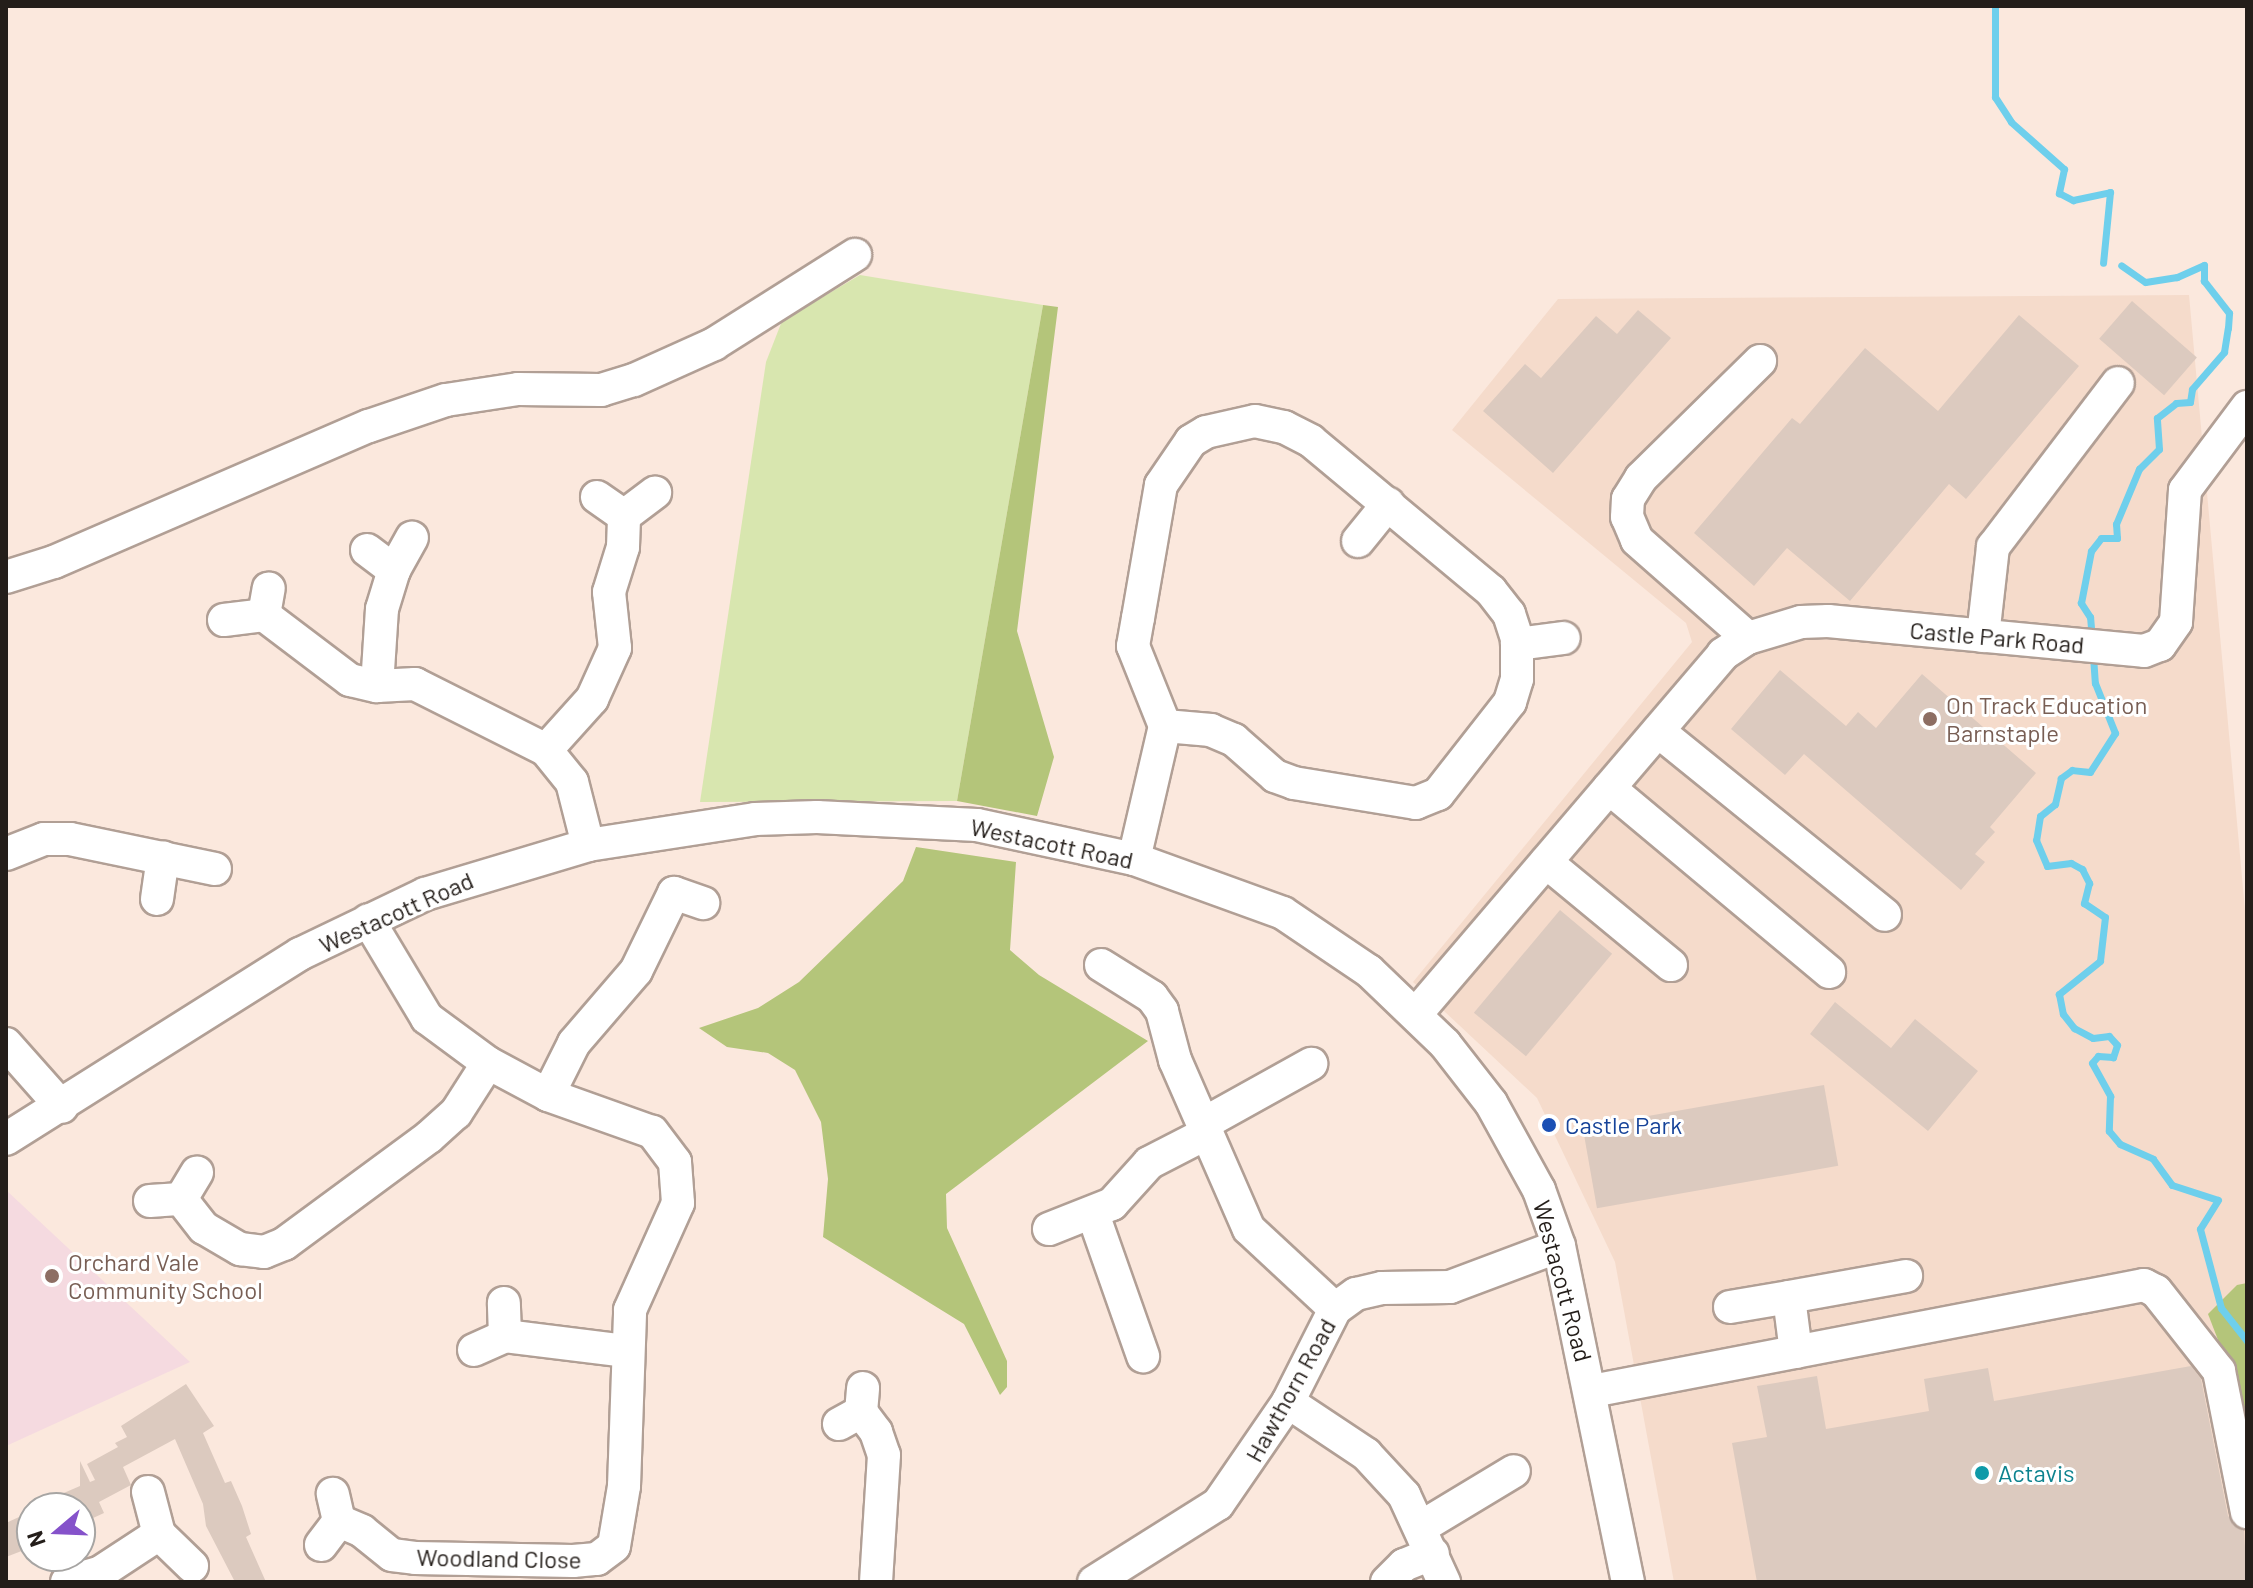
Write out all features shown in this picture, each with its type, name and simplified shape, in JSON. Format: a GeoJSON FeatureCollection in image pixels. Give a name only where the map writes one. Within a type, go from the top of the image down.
{"type":"FeatureCollection","features":[{"type":"Feature","properties":{"kind":"street"},"geometry":{"type":"LineString","coordinates":[[8,576],[126,533],[369,426],[446,400],[518,389],[601,390],[634,380],[714,344],[855,255]]}},
{"type":"Feature","properties":{"kind":"street"},"geometry":{"type":"LineString","coordinates":[[1748,638],[1637,540],[1627,517],[1628,499],[1641,478],[1760,361]]}},
{"type":"Feature","properties":{"kind":"street"},"geometry":{"type":"LineString","coordinates":[[1983,636],[1990,558],[2001,532],[2118,383]]}},
{"type":"Feature","properties":{"kind":"street","name":"Castle Park Road"},"geometry":{"type":"LineString","coordinates":[[1416,1014],[1723,654],[1748,638],[1801,622],[1828,621],[2144,651],[2160,645],[2176,622],[2177,562],[2185,490],[2247,407]]}},
{"type":"Feature","properties":{"kind":"street"},"geometry":{"type":"LineString","coordinates":[[1134,859],[1165,726],[1133,646],[1161,485],[1191,441],[1234,422],[1284,427],[1311,441],[1491,591],[1509,614],[1517,644],[1517,679],[1510,702],[1438,794],[1416,803],[1294,783],[1275,776],[1259,759],[1223,735],[1165,726]]}},
{"type":"Feature","properties":{"kind":"street"},"geometry":{"type":"LineString","coordinates":[[624,516],[655,493]]}},
{"type":"Feature","properties":{"kind":"street"},"geometry":{"type":"LineString","coordinates":[[597,497],[624,516]]}},
{"type":"Feature","properties":{"kind":"street"},"geometry":{"type":"LineString","coordinates":[[1358,541],[1388,504]]}},
{"type":"Feature","properties":{"kind":"street"},"geometry":{"type":"LineString","coordinates":[[546,750],[592,699],[615,648],[609,592],[623,547],[624,516]]}},
{"type":"Feature","properties":{"kind":"street"},"geometry":{"type":"LineString","coordinates":[[377,686],[382,609],[394,570],[412,538]]}},
{"type":"Feature","properties":{"kind":"street"},"geometry":{"type":"LineString","coordinates":[[367,550],[394,570]]}},
{"type":"Feature","properties":{"kind":"street"},"geometry":{"type":"LineString","coordinates":[[224,620],[267,601],[350,680],[377,686],[415,684],[546,750],[572,782],[588,845]]}},
{"type":"Feature","properties":{"kind":"street"},"geometry":{"type":"LineString","coordinates":[[1517,644],[1564,638]]}},
{"type":"Feature","properties":{"kind":"street"},"geometry":{"type":"LineString","coordinates":[[1658,731],[1885,915]]}},
{"type":"Feature","properties":{"kind":"street"},"geometry":{"type":"LineString","coordinates":[[1609,788],[1829,972]]}},
{"type":"Feature","properties":{"kind":"street","name":"Westacott Road"},"geometry":{"type":"LineString","coordinates":[[6,1139],[62,1107],[222,1001],[368,920],[504,866],[588,845],[755,819],[817,817],[977,825],[1134,859],[1283,913],[1369,971],[1416,1014],[1473,1078],[1506,1126],[1539,1190],[1559,1246],[1592,1391],[1628,1582]]}},
{"type":"Feature","properties":{"kind":"street"},"geometry":{"type":"LineString","coordinates":[[6,854],[44,839],[70,839],[215,869]]}},
{"type":"Feature","properties":{"kind":"street"},"geometry":{"type":"LineString","coordinates":[[157,899],[163,857]]}},
{"type":"Feature","properties":{"kind":"street"},"geometry":{"type":"LineString","coordinates":[[1546,862],[1671,965]]}},
{"type":"Feature","properties":{"kind":"street"},"geometry":{"type":"LineString","coordinates":[[548,1095],[574,1043],[636,971],[674,893],[703,903]]}},
{"type":"Feature","properties":{"kind":"street","name":"Woodland Close"},"geometry":{"type":"LineString","coordinates":[[331,1520],[362,1531],[392,1555],[597,1559],[614,1546],[619,1534],[625,1351],[637,1289],[678,1203],[675,1162],[652,1132],[548,1095],[488,1063],[427,1018],[368,920]]}},
{"type":"Feature","properties":{"kind":"street"},"geometry":{"type":"LineString","coordinates":[[1101,965],[1152,997],[1162,1011],[1175,1060],[1249,1229],[1335,1309]]}},
{"type":"Feature","properties":{"kind":"street"},"geometry":{"type":"LineString","coordinates":[[6,1044],[62,1107]]}},
{"type":"Feature","properties":{"kind":"street"},"geometry":{"type":"LineString","coordinates":[[176,1191],[204,1228],[240,1249],[264,1252],[284,1244],[429,1137],[456,1113],[488,1063]]}},
{"type":"Feature","properties":{"kind":"street"},"geometry":{"type":"LineString","coordinates":[[1049,1229],[1112,1204],[1149,1163],[1311,1064]]}},
{"type":"Feature","properties":{"kind":"street"},"geometry":{"type":"LineString","coordinates":[[1093,1214],[1143,1356]]}},
{"type":"Feature","properties":{"kind":"street","name":"Hawthorn Road"},"geometry":{"type":"LineString","coordinates":[[1094,1582],[1218,1504],[1288,1402],[1335,1309],[1356,1294],[1382,1288],[1450,1287],[1559,1246]]}},
{"type":"Feature","properties":{"kind":"street"},"geometry":{"type":"LineString","coordinates":[[1730,1307],[1906,1276]]}},
{"type":"Feature","properties":{"kind":"street"},"geometry":{"type":"LineString","coordinates":[[1592,1391],[2144,1285],[2156,1291],[2219,1371],[2247,1512]]}},
{"type":"Feature","properties":{"kind":"street"},"geometry":{"type":"LineString","coordinates":[[1789,1297],[1796,1352]]}},
{"type":"Feature","properties":{"kind":"street"},"geometry":{"type":"LineString","coordinates":[[504,1303],[505,1336]]}},
{"type":"Feature","properties":{"kind":"street"},"geometry":{"type":"LineString","coordinates":[[474,1350],[505,1336],[625,1351]]}},
{"type":"Feature","properties":{"kind":"street"},"geometry":{"type":"LineString","coordinates":[[1288,1402],[1366,1454],[1404,1495],[1433,1554]]}},
{"type":"Feature","properties":{"kind":"street"},"geometry":{"type":"LineString","coordinates":[[855,1408],[876,1432],[884,1455],[876,1582]]}},
{"type":"Feature","properties":{"kind":"street"},"geometry":{"type":"LineString","coordinates":[[1387,1582],[1404,1565],[1433,1554],[1514,1471]]}},
{"type":"Feature","properties":{"kind":"street"},"geometry":{"type":"LineString","coordinates":[[148,1492],[159,1534],[192,1566]]}},
{"type":"Feature","properties":{"kind":"street"},"geometry":{"type":"LineString","coordinates":[[67,1582],[101,1572],[159,1534]]}},
{"type":"Feature","properties":{"kind":"shaded area"},"geometry":{"type":"Polygon","coordinates":[[[2189,295],[2247,932],[2247,1582],[1674,1582],[1615,1262],[1537,1098],[1413,982],[1692,642],[1686,623],[1452,430],[1558,299],[2189,295]]]}},
{"type":"Feature","properties":{"kind":"shaded area","name":"Orchard Vale Community School"},"geometry":{"type":"Polygon","coordinates":[[[6,1190],[190,1362],[6,1446],[6,1190]]]}},
{"type":"Feature","properties":{"kind":"green space"},"geometry":{"type":"Polygon","coordinates":[[[860,275],[1043,305],[957,801],[700,802],[766,362],[782,321],[860,275]]]}},
{"type":"Feature","properties":{"kind":"green space"},"geometry":{"type":"Polygon","coordinates":[[[1043,305],[1058,307],[1017,631],[1054,757],[1037,816],[957,801],[1043,305]]]}},
{"type":"Feature","properties":{"kind":"green space"},"geometry":{"type":"Polygon","coordinates":[[[916,847],[1016,862],[1010,950],[1039,975],[1148,1041],[946,1194],[947,1228],[1007,1361],[1007,1387],[1000,1395],[964,1324],[823,1237],[828,1179],[821,1122],[795,1070],[768,1053],[727,1047],[699,1028],[758,1008],[799,982],[903,881],[916,847]]]}},
{"type":"Feature","properties":{"kind":"green space"},"geometry":{"type":"Polygon","coordinates":[[[2247,1283],[2247,1415],[2208,1314],[2237,1285],[2247,1283]]]}},
{"type":"Feature","properties":{"kind":"building"},"geometry":{"type":"Polygon","coordinates":[[[2132,301],[2197,357],[2164,395],[2099,339],[2132,301]]]}},
{"type":"Feature","properties":{"kind":"building"},"geometry":{"type":"Polygon","coordinates":[[[1638,310],[1671,338],[1553,473],[1483,411],[1525,364],[1541,378],[1596,316],[1617,334],[1638,310]]]}},
{"type":"Feature","properties":{"kind":"building"},"geometry":{"type":"Polygon","coordinates":[[[2019,315],[2079,366],[1966,499],[1949,484],[1850,601],[1787,548],[1754,586],[1694,533],[1792,418],[1800,424],[1865,348],[1938,411],[2019,315]]]}},
{"type":"Feature","properties":{"kind":"building"},"geometry":{"type":"Polygon","coordinates":[[[1780,670],[1846,726],[1858,712],[1876,728],[1922,674],[2036,773],[1990,827],[1995,832],[1975,854],[1985,862],[1961,890],[1804,754],[1785,775],[1731,729],[1780,670]]]}},
{"type":"Feature","properties":{"kind":"building"},"geometry":{"type":"Polygon","coordinates":[[[1560,910],[1612,954],[1526,1056],[1474,1013],[1560,910]]]}},
{"type":"Feature","properties":{"kind":"building"},"geometry":{"type":"Polygon","coordinates":[[[1835,1002],[1891,1048],[1915,1019],[1978,1071],[1928,1131],[1810,1034],[1835,1002]]]}},
{"type":"Feature","properties":{"kind":"building"},"geometry":{"type":"Polygon","coordinates":[[[1824,1085],[1838,1166],[1597,1208],[1583,1128],[1824,1085]]]}},
{"type":"Feature","properties":{"kind":"building","name":"Actavis"},"geometry":{"type":"Polygon","coordinates":[[[2191,1366],[2201,1379],[2228,1516],[2244,1530],[2247,1582],[1757,1582],[1732,1443],[1767,1437],[1757,1386],[1817,1376],[1826,1429],[1929,1411],[1924,1379],[1988,1368],[1994,1401],[2191,1366]]]}},
{"type":"Feature","properties":{"kind":"building"},"geometry":{"type":"Polygon","coordinates":[[[186,1384],[214,1426],[203,1433],[225,1483],[231,1481],[242,1506],[251,1534],[246,1537],[266,1582],[235,1582],[206,1526],[203,1504],[175,1439],[123,1467],[131,1485],[99,1502],[104,1513],[96,1517],[96,1492],[66,1492],[80,1486],[80,1461],[90,1482],[95,1480],[87,1464],[118,1447],[115,1443],[127,1437],[121,1426],[186,1384]]]}},
{"type":"Feature","properties":{"kind":"building"},"geometry":{"type":"Polygon","coordinates":[[[16,1518],[16,1553],[6,1557],[6,1523],[16,1518]]]}},
{"type":"Feature","properties":{"kind":"waterway"},"geometry":{"type":"LineString","coordinates":[[1995,6],[1995,97],[2011,122],[2064,169],[2059,193],[2073,200],[2110,192],[2103,263]]}},
{"type":"Feature","properties":{"kind":"waterway"},"geometry":{"type":"LineString","coordinates":[[2092,639],[2090,617],[2081,603],[2091,551],[2101,538],[2117,538],[2116,524],[2139,469],[2159,449],[2157,418],[2176,403],[2190,402],[2192,389],[2224,352],[2228,328],[2229,313],[2204,281],[2204,265],[2177,277],[2145,282],[2121,265]]}},
{"type":"Feature","properties":{"kind":"waterway"},"geometry":{"type":"LineString","coordinates":[[2093,656],[2095,683],[2115,733],[2090,772],[2072,770],[2061,778],[2055,804],[2040,816],[2036,840],[2047,866],[2071,863],[2082,869],[2089,883],[2084,903],[2105,917],[2100,961],[2059,994],[2063,1014],[2074,1028],[2093,1038],[2109,1036],[2117,1045],[2113,1057],[2098,1056],[2092,1063],[2110,1096],[2109,1131],[2120,1144],[2153,1159],[2172,1185],[2218,1200],[2200,1229],[2221,1308],[2247,1341]]}},
{"type":"Feature","properties":{"kind":"place","name":"On Track Education Barnstaple"},"geometry":{"type":"Point","coordinates":[1930,719]}},
{"type":"Feature","properties":{"kind":"place","name":"Castle Park"},"geometry":{"type":"Point","coordinates":[1549,1125]}},
{"type":"Feature","properties":{"kind":"place","name":"Orchard Vale Community School"},"geometry":{"type":"Point","coordinates":[52,1276]}},
{"type":"Feature","properties":{"kind":"place","name":"Actavis"},"geometry":{"type":"Point","coordinates":[1982,1473]}}]}
